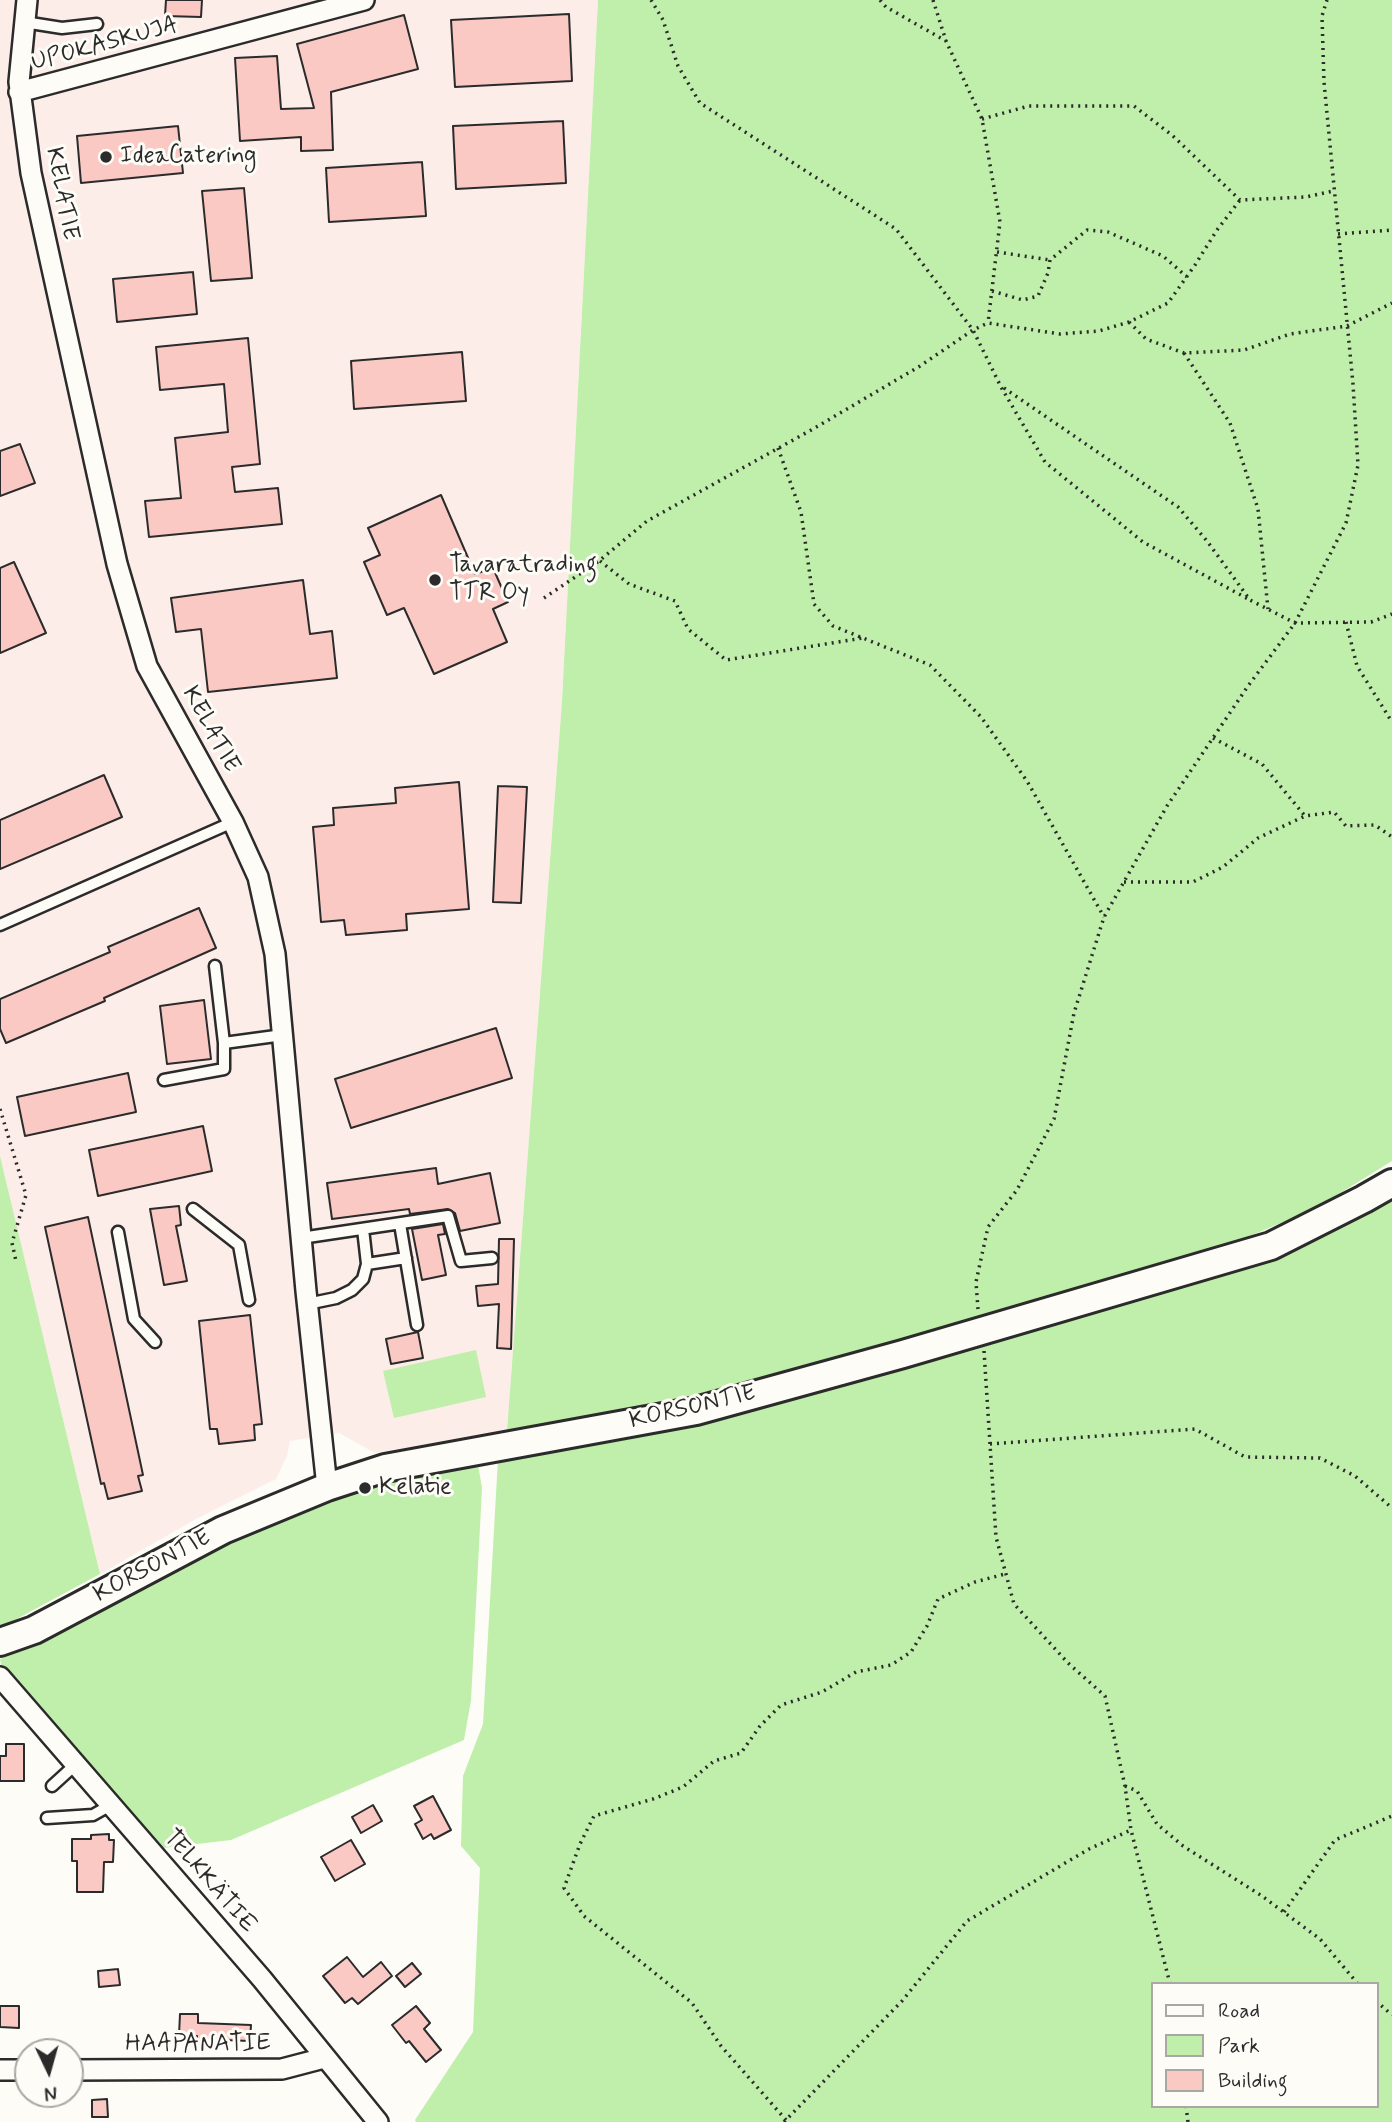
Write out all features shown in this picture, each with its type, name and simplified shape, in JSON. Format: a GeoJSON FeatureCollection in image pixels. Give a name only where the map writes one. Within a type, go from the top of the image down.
{"type":"FeatureCollection","features":[{"type":"Feature","properties":{"kind":"main road","name":"KORSONTIE"},"geometry":{"type":"LineString","coordinates":[[0,1643],[34,1630],[223,1530],[327,1487],[385,1468],[696,1410],[980,1332],[1271,1246],[1392,1183]]}},
{"type":"Feature","properties":{"kind":"street","name":"KELATIE"},"geometry":{"type":"LineString","coordinates":[[27,0],[19,93],[31,173],[120,573],[147,666],[233,822],[258,877],[275,954],[307,1304],[327,1487]]}},
{"type":"Feature","properties":{"kind":"street","name":"UPOKASKUJA"},"geometry":{"type":"LineString","coordinates":[[19,93],[364,0]]}},
{"type":"Feature","properties":{"kind":"street","name":"TELKKÄTIE"},"geometry":{"type":"LineString","coordinates":[[0,1677],[109,1806],[262,1979],[378,2122]]}},
{"type":"Feature","properties":{"kind":"street","name":"HAAPANATIE"},"geometry":{"type":"LineString","coordinates":[[84,2070],[282,2070],[324,2058]]}},
{"type":"Feature","properties":{"kind":"lane"},"geometry":{"type":"LineString","coordinates":[[24,22],[62,28],[97,24]]}},
{"type":"Feature","properties":{"kind":"lane"},"geometry":{"type":"LineString","coordinates":[[0,925],[233,822]]}},
{"type":"Feature","properties":{"kind":"lane"},"geometry":{"type":"LineString","coordinates":[[164,1080],[224,1069],[224,1043],[215,966]]}},
{"type":"Feature","properties":{"kind":"lane"},"geometry":{"type":"LineString","coordinates":[[224,1043],[283,1035]]}},
{"type":"Feature","properties":{"kind":"lane"},"geometry":{"type":"LineString","coordinates":[[193,1209],[239,1245],[249,1300]]}},
{"type":"Feature","properties":{"kind":"lane"},"geometry":{"type":"LineString","coordinates":[[302,1238],[448,1216],[461,1261],[492,1258]]}},
{"type":"Feature","properties":{"kind":"lane"},"geometry":{"type":"LineString","coordinates":[[400,1224],[418,1325]]}},
{"type":"Feature","properties":{"kind":"lane"},"geometry":{"type":"LineString","coordinates":[[307,1304],[336,1298],[352,1290],[363,1279],[367,1264],[363,1229]]}},
{"type":"Feature","properties":{"kind":"lane"},"geometry":{"type":"LineString","coordinates":[[118,1232],[134,1319],[155,1342]]}},
{"type":"Feature","properties":{"kind":"lane"},"geometry":{"type":"LineString","coordinates":[[367,1264],[405,1258]]}},
{"type":"Feature","properties":{"kind":"lane"},"geometry":{"type":"LineString","coordinates":[[52,1786],[75,1765]]}},
{"type":"Feature","properties":{"kind":"lane"},"geometry":{"type":"LineString","coordinates":[[47,1818],[93,1815],[109,1806]]}},
{"type":"Feature","properties":{"kind":"path"},"geometry":{"type":"LineString","coordinates":[[651,0],[663,20],[678,66],[700,103],[896,229],[973,330],[1001,387],[1045,463],[1143,542],[1295,623],[1371,622],[1392,614]]}},
{"type":"Feature","properties":{"kind":"path"},"geometry":{"type":"LineString","coordinates":[[880,0],[946,41]]}},
{"type":"Feature","properties":{"kind":"path"},"geometry":{"type":"LineString","coordinates":[[933,0],[946,41],[982,119],[1000,222],[988,323]]}},
{"type":"Feature","properties":{"kind":"path"},"geometry":{"type":"LineString","coordinates":[[1169,1982],[1131,1830],[1125,1786],[1105,1696],[1068,1663],[1014,1604],[1005,1574],[996,1537],[984,1347],[980,1332],[976,1282],[988,1227],[1017,1190],[1054,1119],[1074,1013],[1104,918],[1167,806],[1295,623],[1346,523],[1358,466],[1324,82],[1322,16],[1327,0]]}},
{"type":"Feature","properties":{"kind":"path"},"geometry":{"type":"LineString","coordinates":[[982,119],[1029,106],[1134,106],[1173,136],[1240,200],[1306,197],[1333,191]]}},
{"type":"Feature","properties":{"kind":"path"},"geometry":{"type":"LineString","coordinates":[[544,598],[599,561],[647,521],[919,366],[973,330],[988,323],[1060,334],[1098,331],[1129,322],[1168,303],[1240,200]]}},
{"type":"Feature","properties":{"kind":"path"},"geometry":{"type":"LineString","coordinates":[[992,291],[1023,300],[1038,296],[1048,273],[1050,260],[1087,230],[1108,232],[1163,256],[1187,277]]}},
{"type":"Feature","properties":{"kind":"path"},"geometry":{"type":"LineString","coordinates":[[1338,234],[1392,230]]}},
{"type":"Feature","properties":{"kind":"path"},"geometry":{"type":"LineString","coordinates":[[997,252],[1050,260]]}},
{"type":"Feature","properties":{"kind":"path"},"geometry":{"type":"LineString","coordinates":[[1129,322],[1146,339],[1184,353],[1244,350],[1290,334],[1347,326],[1392,303]]}},
{"type":"Feature","properties":{"kind":"path"},"geometry":{"type":"LineString","coordinates":[[1184,353],[1230,423],[1258,509],[1268,610]]}},
{"type":"Feature","properties":{"kind":"path"},"geometry":{"type":"LineString","coordinates":[[1001,387],[1178,507],[1207,541],[1250,600]]}},
{"type":"Feature","properties":{"kind":"path"},"geometry":{"type":"LineString","coordinates":[[778,448],[802,512],[814,604],[833,626],[930,665],[981,716],[1027,781],[1104,918]]}},
{"type":"Feature","properties":{"kind":"path"},"geometry":{"type":"LineString","coordinates":[[599,561],[629,584],[675,601],[688,629],[726,660],[865,638]]}},
{"type":"Feature","properties":{"kind":"path"},"geometry":{"type":"LineString","coordinates":[[1346,622],[1357,666],[1392,722]]}},
{"type":"Feature","properties":{"kind":"path"},"geometry":{"type":"LineString","coordinates":[[1213,738],[1262,764],[1305,816]]}},
{"type":"Feature","properties":{"kind":"path"},"geometry":{"type":"LineString","coordinates":[[1124,882],[1193,882],[1223,867],[1258,838],[1305,816],[1335,812],[1346,826],[1375,825],[1392,837]]}},
{"type":"Feature","properties":{"kind":"path"},"geometry":{"type":"LineString","coordinates":[[0,1109],[26,1195],[12,1243],[16,1261]]}},
{"type":"Feature","properties":{"kind":"path"},"geometry":{"type":"LineString","coordinates":[[990,1444],[1195,1429],[1245,1457],[1320,1458],[1355,1476],[1392,1508]]}},
{"type":"Feature","properties":{"kind":"path"},"geometry":{"type":"LineString","coordinates":[[1005,1574],[975,1582],[938,1599],[927,1626],[911,1652],[891,1665],[856,1672],[822,1692],[781,1705],[760,1726],[741,1753],[714,1761],[683,1787],[653,1800],[594,1816],[580,1844],[564,1888],[584,1916],[692,2003],[722,2046],[785,2121],[902,2001],[967,1921],[1089,1849],[1131,1830]]}},
{"type":"Feature","properties":{"kind":"path"},"geometry":{"type":"LineString","coordinates":[[1125,1786],[1137,1791],[1157,1824],[1183,1846],[1284,1912],[1320,1940],[1356,1982]]}},
{"type":"Feature","properties":{"kind":"path"},"geometry":{"type":"LineString","coordinates":[[1284,1912],[1335,1840],[1392,1816]]}},
{"type":"Feature","properties":{"kind":"path"},"geometry":{"type":"LineString","coordinates":[[1378,2003],[1392,2015]]}},
{"type":"Feature","properties":{"kind":"shaded area"},"geometry":{"type":"Polygon","coordinates":[[[0,0],[598,0],[562,701],[507,1430],[375,1453],[339,1433],[290,1441],[287,1456],[276,1479],[196,1519],[100,1574],[0,1156],[0,0]]]}},
{"type":"Feature","properties":{"kind":"green space"},"geometry":{"type":"Polygon","coordinates":[[[598,0],[1392,0],[1392,1161],[1316,1208],[1224,1247],[702,1397],[596,1420],[507,1430],[562,701],[598,0]]]}},
{"type":"Feature","properties":{"kind":"green space"},"geometry":{"type":"Polygon","coordinates":[[[0,1156],[100,1574],[0,1628],[0,1156]]]}},
{"type":"Feature","properties":{"kind":"green space"},"geometry":{"type":"Polygon","coordinates":[[[1392,1193],[1392,2122],[416,2122],[473,2032],[480,1868],[461,1846],[463,1776],[483,1724],[498,1459],[525,1457],[663,1429],[1392,1193]]]}},
{"type":"Feature","properties":{"kind":"green space"},"geometry":{"type":"Polygon","coordinates":[[[476,1350],[486,1397],[394,1418],[383,1371],[476,1350]]]}},
{"type":"Feature","properties":{"kind":"green space"},"geometry":{"type":"Polygon","coordinates":[[[478,1465],[482,1488],[471,1700],[464,1740],[231,1840],[163,1848],[2,1670],[0,1659],[42,1643],[251,1532],[334,1494],[418,1473],[478,1465]]]}},
{"type":"Feature","properties":{"kind":"building"},"geometry":{"type":"Polygon","coordinates":[[[166,0],[202,0],[201,17],[165,16],[166,0]]]}},
{"type":"Feature","properties":{"kind":"building"},"geometry":{"type":"Polygon","coordinates":[[[569,14],[572,81],[455,87],[451,20],[569,14]]]}},
{"type":"Feature","properties":{"kind":"building"},"geometry":{"type":"Polygon","coordinates":[[[404,15],[418,69],[331,92],[333,150],[301,151],[301,137],[240,141],[235,58],[277,56],[281,109],[314,108],[297,44],[404,15]]]}},
{"type":"Feature","properties":{"kind":"building"},"geometry":{"type":"Polygon","coordinates":[[[563,121],[566,183],[456,189],[453,126],[563,121]]]}},
{"type":"Feature","properties":{"kind":"building"},"geometry":{"type":"Polygon","coordinates":[[[178,126],[183,173],[81,183],[77,136],[178,126]]]}},
{"type":"Feature","properties":{"kind":"building"},"geometry":{"type":"Polygon","coordinates":[[[422,162],[426,216],[329,222],[326,168],[422,162]]]}},
{"type":"Feature","properties":{"kind":"building"},"geometry":{"type":"Polygon","coordinates":[[[244,188],[252,278],[211,281],[202,191],[244,188]]]}},
{"type":"Feature","properties":{"kind":"building"},"geometry":{"type":"Polygon","coordinates":[[[193,272],[197,314],[117,322],[113,279],[193,272]]]}},
{"type":"Feature","properties":{"kind":"building"},"geometry":{"type":"Polygon","coordinates":[[[248,338],[260,464],[232,467],[235,492],[278,488],[282,524],[149,537],[145,501],[181,498],[175,438],[228,432],[224,384],[160,390],[156,347],[248,338]]]}},
{"type":"Feature","properties":{"kind":"building"},"geometry":{"type":"Polygon","coordinates":[[[462,352],[466,401],[354,409],[351,361],[462,352]]]}},
{"type":"Feature","properties":{"kind":"building"},"geometry":{"type":"Polygon","coordinates":[[[20,444],[35,483],[0,496],[0,451],[20,444]]]}},
{"type":"Feature","properties":{"kind":"building","name":"Tavaratrading TTR Oy"},"geometry":{"type":"Polygon","coordinates":[[[441,495],[475,574],[493,568],[508,602],[493,609],[507,642],[434,674],[404,608],[387,615],[364,562],[380,555],[368,528],[441,495]]]}},
{"type":"Feature","properties":{"kind":"building"},"geometry":{"type":"Polygon","coordinates":[[[14,562],[46,633],[0,653],[0,568],[14,562]]]}},
{"type":"Feature","properties":{"kind":"building"},"geometry":{"type":"Polygon","coordinates":[[[303,580],[310,634],[332,631],[337,678],[208,692],[201,629],[176,632],[171,598],[303,580]]]}},
{"type":"Feature","properties":{"kind":"building"},"geometry":{"type":"Polygon","coordinates":[[[104,775],[122,817],[0,869],[0,820],[104,775]]]}},
{"type":"Feature","properties":{"kind":"building"},"geometry":{"type":"Polygon","coordinates":[[[459,782],[469,909],[406,914],[407,930],[346,935],[344,920],[321,922],[313,827],[334,825],[333,808],[396,803],[395,788],[459,782]]]}},
{"type":"Feature","properties":{"kind":"building"},"geometry":{"type":"Polygon","coordinates":[[[498,786],[527,787],[521,903],[493,902],[498,786]]]}},
{"type":"Feature","properties":{"kind":"building"},"geometry":{"type":"Polygon","coordinates":[[[199,908],[216,948],[104,998],[105,1001],[6,1043],[0,1029],[0,999],[110,952],[108,947],[199,908]]]}},
{"type":"Feature","properties":{"kind":"building"},"geometry":{"type":"Polygon","coordinates":[[[204,1000],[211,1059],[167,1064],[160,1006],[204,1000]]]}},
{"type":"Feature","properties":{"kind":"building"},"geometry":{"type":"Polygon","coordinates":[[[496,1028],[512,1078],[351,1128],[335,1079],[496,1028]]]}},
{"type":"Feature","properties":{"kind":"building"},"geometry":{"type":"Polygon","coordinates":[[[128,1073],[136,1112],[25,1136],[17,1097],[128,1073]]]}},
{"type":"Feature","properties":{"kind":"building"},"geometry":{"type":"Polygon","coordinates":[[[203,1126],[212,1171],[98,1196],[89,1150],[203,1126]]]}},
{"type":"Feature","properties":{"kind":"building"},"geometry":{"type":"Polygon","coordinates":[[[436,1168],[438,1184],[490,1173],[500,1223],[460,1231],[455,1213],[448,1209],[410,1214],[409,1209],[332,1219],[327,1183],[436,1168]]]}},
{"type":"Feature","properties":{"kind":"building"},"geometry":{"type":"Polygon","coordinates":[[[179,1206],[181,1225],[176,1226],[187,1281],[164,1285],[150,1209],[179,1206]]]}},
{"type":"Feature","properties":{"kind":"building"},"geometry":{"type":"Polygon","coordinates":[[[88,1217],[143,1475],[138,1476],[142,1491],[108,1499],[104,1483],[101,1484],[45,1227],[88,1217]]]}},
{"type":"Feature","properties":{"kind":"building"},"geometry":{"type":"Polygon","coordinates":[[[443,1224],[445,1234],[438,1235],[446,1275],[422,1280],[412,1229],[443,1224]]]}},
{"type":"Feature","properties":{"kind":"building"},"geometry":{"type":"Polygon","coordinates":[[[499,1239],[514,1239],[511,1349],[497,1348],[499,1304],[478,1306],[476,1286],[498,1284],[499,1239]]]}},
{"type":"Feature","properties":{"kind":"building"},"geometry":{"type":"Polygon","coordinates":[[[250,1315],[262,1424],[254,1425],[255,1440],[219,1444],[217,1429],[210,1429],[199,1321],[250,1315]]]}},
{"type":"Feature","properties":{"kind":"building"},"geometry":{"type":"Polygon","coordinates":[[[418,1332],[423,1358],[391,1364],[386,1339],[418,1332]]]}},
{"type":"Feature","properties":{"kind":"building"},"geometry":{"type":"Polygon","coordinates":[[[6,1744],[24,1744],[24,1781],[0,1781],[0,1756],[6,1756],[6,1744]]]}},
{"type":"Feature","properties":{"kind":"building"},"geometry":{"type":"Polygon","coordinates":[[[433,1796],[451,1830],[434,1839],[431,1834],[423,1839],[415,1824],[422,1820],[414,1806],[433,1796]]]}},
{"type":"Feature","properties":{"kind":"building"},"geometry":{"type":"Polygon","coordinates":[[[373,1805],[382,1821],[361,1833],[352,1817],[373,1805]]]}},
{"type":"Feature","properties":{"kind":"building"},"geometry":{"type":"Polygon","coordinates":[[[109,1834],[109,1840],[114,1840],[113,1862],[104,1862],[103,1892],[77,1892],[77,1861],[72,1861],[72,1839],[91,1839],[91,1835],[109,1834]]]}},
{"type":"Feature","properties":{"kind":"building"},"geometry":{"type":"Polygon","coordinates":[[[351,1840],[365,1864],[335,1881],[321,1857],[351,1840]]]}},
{"type":"Feature","properties":{"kind":"building"},"geometry":{"type":"Polygon","coordinates":[[[347,1957],[363,1977],[381,1962],[392,1976],[358,2004],[352,1998],[345,2003],[323,1976],[347,1957]]]}},
{"type":"Feature","properties":{"kind":"building"},"geometry":{"type":"Polygon","coordinates":[[[412,1963],[421,1974],[405,1987],[396,1976],[412,1963]]]}},
{"type":"Feature","properties":{"kind":"building"},"geometry":{"type":"Polygon","coordinates":[[[118,1969],[120,1985],[99,1987],[98,1971],[118,1969]]]}},
{"type":"Feature","properties":{"kind":"building"},"geometry":{"type":"Polygon","coordinates":[[[0,2006],[19,2006],[19,2028],[0,2027],[0,2006]]]}},
{"type":"Feature","properties":{"kind":"building"},"geometry":{"type":"Polygon","coordinates":[[[416,2006],[430,2023],[424,2029],[441,2050],[426,2062],[392,2025],[416,2006]]]}},
{"type":"Feature","properties":{"kind":"building"},"geometry":{"type":"Polygon","coordinates":[[[180,2014],[198,2014],[198,2023],[251,2025],[250,2041],[197,2039],[197,2036],[179,2035],[180,2014]]]}},
{"type":"Feature","properties":{"kind":"building"},"geometry":{"type":"Polygon","coordinates":[[[107,2099],[108,2117],[92,2117],[92,2100],[107,2099]]]}},
{"type":"Feature","properties":{"kind":"place","name":"IdeaCatering"},"geometry":{"type":"Point","coordinates":[106,157]}},
{"type":"Feature","properties":{"kind":"place","name":"Tavaratrading TTR Oy"},"geometry":{"type":"Point","coordinates":[435,580]}},
{"type":"Feature","properties":{"kind":"place","name":"Kelatie"},"geometry":{"type":"Point","coordinates":[365,1488]}}]}
